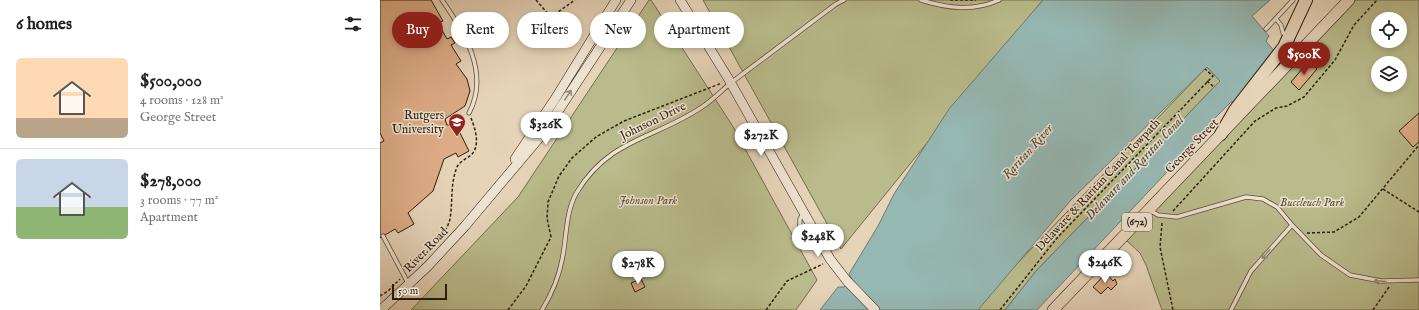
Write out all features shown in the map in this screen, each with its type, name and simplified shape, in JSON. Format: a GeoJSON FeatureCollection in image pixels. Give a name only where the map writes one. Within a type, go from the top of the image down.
{"type":"FeatureCollection","features":[{"type":"Feature","properties":{"kind":"highway"},"geometry":{"type":"LineString","coordinates":[[1221,134],[1235,110],[1272,63],[1290,37],[1306,0]]}},
{"type":"Feature","properties":{"kind":"main road","name":"River Road"},"geometry":{"type":"LineString","coordinates":[[485,203],[555,99],[616,0]]}},
{"type":"Feature","properties":{"kind":"main road","name":"River Road"},"geometry":{"type":"LineString","coordinates":[[381,310],[409,284],[485,203],[545,131],[631,0]]}},
{"type":"Feature","properties":{"kind":"main road"},"geometry":{"type":"LineString","coordinates":[[680,0],[731,83],[830,259],[847,281],[875,310]]}},
{"type":"Feature","properties":{"kind":"main road","name":"George Street"},"geometry":{"type":"LineString","coordinates":[[1053,310],[1349,0]]}},
{"type":"Feature","properties":{"kind":"lane"},"geometry":{"type":"LineString","coordinates":[[442,0],[459,25],[478,76],[478,92],[469,113]]}},
{"type":"Feature","properties":{"kind":"lane","name":"Johnson Drive"},"geometry":{"type":"LineString","coordinates":[[542,310],[558,274],[562,260],[568,214],[576,194],[589,175],[601,162],[633,140],[687,116],[703,106],[828,10],[844,0]]}},
{"type":"Feature","properties":{"kind":"lane"},"geometry":{"type":"LineString","coordinates":[[921,0],[954,8],[964,8],[985,5],[999,0]]}},
{"type":"Feature","properties":{"kind":"lane"},"geometry":{"type":"LineString","coordinates":[[1266,29],[1293,0]]}},
{"type":"Feature","properties":{"kind":"lane"},"geometry":{"type":"LineString","coordinates":[[1276,19],[1281,24],[1283,33],[1290,37]]}},
{"type":"Feature","properties":{"kind":"lane"},"geometry":{"type":"LineString","coordinates":[[1148,210],[1158,215],[1177,217],[1246,197],[1263,199],[1277,207],[1299,233],[1321,255],[1350,275],[1381,281],[1419,280]]}},
{"type":"Feature","properties":{"kind":"lane"},"geometry":{"type":"LineString","coordinates":[[799,245],[800,220],[804,212]]}},
{"type":"Feature","properties":{"kind":"lane"},"geometry":{"type":"LineString","coordinates":[[1231,310],[1251,271],[1292,225]]}},
{"type":"Feature","properties":{"kind":"lane"},"geometry":{"type":"LineString","coordinates":[[383,236],[409,284]]}},
{"type":"Feature","properties":{"kind":"path"},"geometry":{"type":"LineString","coordinates":[[536,0],[543,10],[549,15],[558,12],[575,0]]}},
{"type":"Feature","properties":{"kind":"path"},"geometry":{"type":"LineString","coordinates":[[950,0],[976,0]]}},
{"type":"Feature","properties":{"kind":"path"},"geometry":{"type":"LineString","coordinates":[[1173,211],[1255,121],[1276,108],[1287,106],[1304,97],[1335,60],[1354,25],[1377,0]]}},
{"type":"Feature","properties":{"kind":"path","name":"Delaware & Raritan Canal Towpath"},"geometry":{"type":"LineString","coordinates":[[1000,310],[1057,238],[1213,76],[1205,69]]}},
{"type":"Feature","properties":{"kind":"path"},"geometry":{"type":"LineString","coordinates":[[1208,81],[1214,87]]}},
{"type":"Feature","properties":{"kind":"path"},"geometry":{"type":"LineString","coordinates":[[380,296],[388,291],[438,240],[450,221],[453,183],[458,166],[472,154],[475,146],[477,132],[469,113]]}},
{"type":"Feature","properties":{"kind":"path"},"geometry":{"type":"LineString","coordinates":[[1299,233],[1334,232],[1359,217],[1383,189],[1414,147],[1419,145]]}},
{"type":"Feature","properties":{"kind":"path"},"geometry":{"type":"LineString","coordinates":[[1383,189],[1419,212]]}},
{"type":"Feature","properties":{"kind":"path"},"geometry":{"type":"LineString","coordinates":[[1162,222],[1160,247],[1173,310]]}},
{"type":"Feature","properties":{"kind":"path"},"geometry":{"type":"LineString","coordinates":[[766,310],[788,281],[825,263]]}},
{"type":"Feature","properties":{"kind":"path"},"geometry":{"type":"LineString","coordinates":[[1373,310],[1393,281]]}},
{"type":"Feature","properties":{"kind":"green space","name":"Johnson Park"},"geometry":{"type":"Polygon","coordinates":[[[649,0],[651,0],[659,12],[654,12],[654,48],[682,48],[732,125],[817,280],[796,310],[411,310],[518,197],[617,48],[646,48],[646,12],[641,12],[649,0]]]}},
{"type":"Feature","properties":{"kind":"green space"},"geometry":{"type":"Polygon","coordinates":[[[703,0],[1043,0],[841,249],[730,48],[744,48],[744,12],[710,12],[703,0]]]}},
{"type":"Feature","properties":{"kind":"green space","name":"Buccleuch Park"},"geometry":{"type":"Polygon","coordinates":[[[1356,0],[1419,0],[1419,310],[1162,310],[1146,265],[1140,253],[1126,240],[1356,0]]]}},
{"type":"Feature","properties":{"kind":"green space"},"geometry":{"type":"Polygon","coordinates":[[[1207,67],[1220,81],[1036,271],[1005,310],[977,310],[1007,274],[1207,67]]]}},
{"type":"Feature","properties":{"kind":"water","name":"Raritan River"},"geometry":{"type":"Polygon","coordinates":[[[1043,0],[1270,0],[1252,16],[1269,36],[1266,41],[1274,51],[1236,101],[1231,102],[1215,118],[1166,173],[1037,310],[1005,310],[1036,271],[1220,81],[1207,67],[1071,200],[978,310],[820,310],[838,287],[844,287],[852,279],[849,274],[878,226],[894,194],[949,109],[1043,0]]]}},
{"type":"Feature","properties":{"kind":"building"},"geometry":{"type":"Polygon","coordinates":[[[380,0],[431,0],[438,12],[392,12],[392,48],[443,48],[443,32],[447,39],[451,37],[451,48],[453,48],[461,61],[456,64],[467,79],[470,91],[465,106],[445,119],[447,125],[456,125],[469,151],[458,157],[456,153],[444,159],[433,191],[408,213],[414,224],[398,233],[395,229],[380,238],[380,143],[384,141],[380,133],[380,0]]]}},
{"type":"Feature","properties":{"kind":"building"},"geometry":{"type":"Polygon","coordinates":[[[1309,61],[1317,69],[1299,90],[1291,82],[1309,61]]]}},
{"type":"Feature","properties":{"kind":"building"},"geometry":{"type":"Polygon","coordinates":[[[1419,113],[1419,142],[1413,147],[1399,131],[1419,113]]]}},
{"type":"Feature","properties":{"kind":"building"},"geometry":{"type":"Polygon","coordinates":[[[1106,273],[1113,281],[1115,279],[1117,284],[1111,290],[1108,287],[1101,294],[1093,287],[1106,273]]]}},
{"type":"Feature","properties":{"kind":"building"},"geometry":{"type":"Polygon","coordinates":[[[641,279],[645,287],[635,292],[631,283],[641,279]]]}},
{"type":"Feature","properties":{"kind":"place","name":"Rutgers University"},"geometry":{"type":"Point","coordinates":[457,137]}},
{"type":"Feature","properties":{"kind":"water label","name":"Delaware and Raritan Canal"},"geometry":{"type":"Point","coordinates":[1135,168]}}]}
